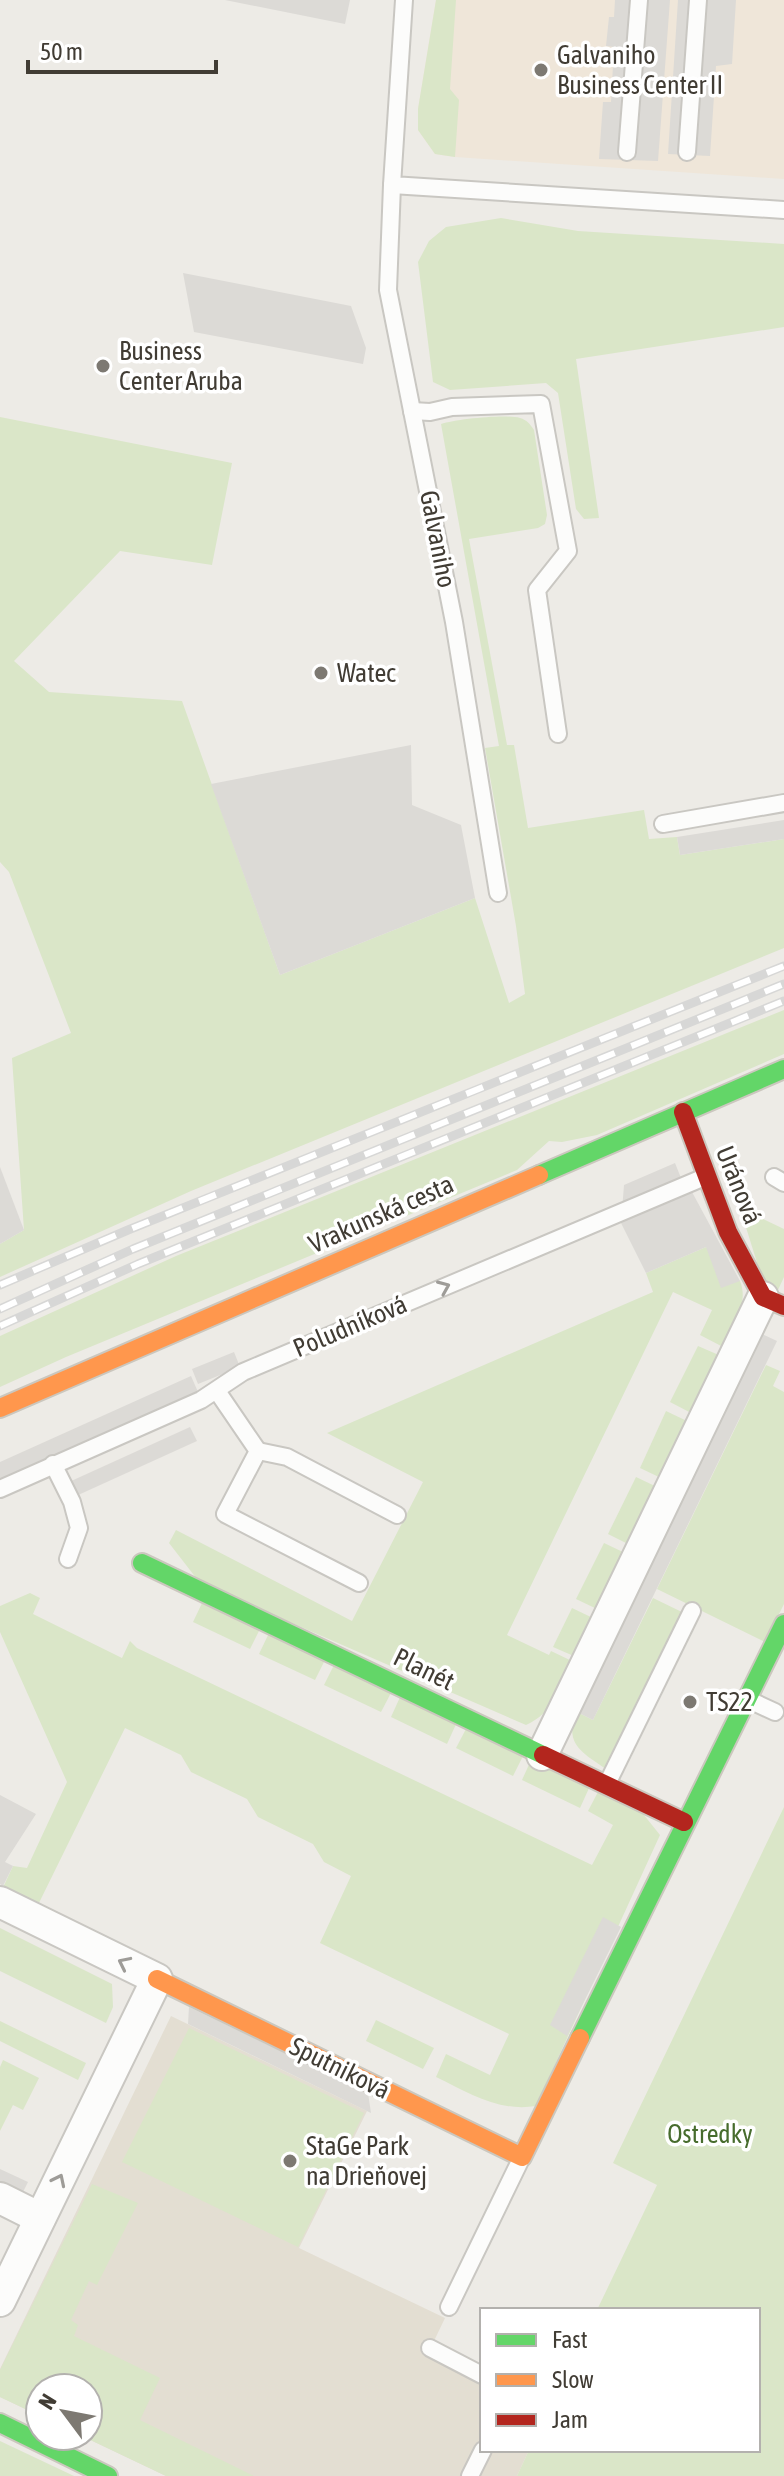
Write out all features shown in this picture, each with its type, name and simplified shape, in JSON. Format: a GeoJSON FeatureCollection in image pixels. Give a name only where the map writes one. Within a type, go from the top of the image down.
{"type":"FeatureCollection","features":[{"type":"Feature","properties":{"kind":"street","name":"Vrakunská cesta"},"geometry":{"type":"LineString","coordinates":[[0,1408],[784,1069]]}},
{"type":"Feature","properties":{"kind":"street","name":"Uránová"},"geometry":{"type":"LineString","coordinates":[[683,1112],[728,1232],[773,1302]]}},
{"type":"Feature","properties":{"kind":"street"},"geometry":{"type":"LineString","coordinates":[[542,1755],[773,1302]]}},
{"type":"Feature","properties":{"kind":"street","name":"Planét"},"geometry":{"type":"LineString","coordinates":[[142,1563],[684,1822]]}},
{"type":"Feature","properties":{"kind":"street"},"geometry":{"type":"LineString","coordinates":[[522,2157],[784,1624]]}},
{"type":"Feature","properties":{"kind":"street","name":"Sputniková"},"geometry":{"type":"LineString","coordinates":[[0,1902],[522,2157]]}},
{"type":"Feature","properties":{"kind":"street"},"geometry":{"type":"LineString","coordinates":[[0,2301],[157,1979]]}},
{"type":"Feature","properties":{"kind":"street"},"geometry":{"type":"LineString","coordinates":[[0,2198],[40,2218]]}},
{"type":"Feature","properties":{"kind":"street"},"geometry":{"type":"LineString","coordinates":[[0,2423],[108,2476]]}},
{"type":"Feature","properties":{"kind":"lane","name":"Galvaniho"},"geometry":{"type":"LineString","coordinates":[[404,0],[388,290],[454,622],[498,893]]}},
{"type":"Feature","properties":{"kind":"lane"},"geometry":{"type":"LineString","coordinates":[[627,152],[639,0]]}},
{"type":"Feature","properties":{"kind":"lane"},"geometry":{"type":"LineString","coordinates":[[687,152],[698,0]]}},
{"type":"Feature","properties":{"kind":"lane"},"geometry":{"type":"LineString","coordinates":[[392,185],[784,210]]}},
{"type":"Feature","properties":{"kind":"lane"},"geometry":{"type":"LineString","coordinates":[[412,411],[541,404],[568,551],[537,590],[558,734]]}},
{"type":"Feature","properties":{"kind":"lane"},"geometry":{"type":"LineString","coordinates":[[663,824],[784,803]]}},
{"type":"Feature","properties":{"kind":"lane","name":"Poludníková"},"geometry":{"type":"LineString","coordinates":[[0,1489],[217,1391],[243,1372],[707,1176]]}},
{"type":"Feature","properties":{"kind":"lane"},"geometry":{"type":"LineString","coordinates":[[217,1391],[258,1451],[287,1457],[397,1515]]}},
{"type":"Feature","properties":{"kind":"lane"},"geometry":{"type":"LineString","coordinates":[[258,1451],[225,1514],[359,1583]]}},
{"type":"Feature","properties":{"kind":"lane"},"geometry":{"type":"LineString","coordinates":[[53,1464],[72,1502],[79,1528],[68,1559]]}},
{"type":"Feature","properties":{"kind":"lane"},"geometry":{"type":"LineString","coordinates":[[607,1786],[692,1611]]}},
{"type":"Feature","properties":{"kind":"lane"},"geometry":{"type":"LineString","coordinates":[[747,1699],[775,1712]]}},
{"type":"Feature","properties":{"kind":"lane"},"geometry":{"type":"LineString","coordinates":[[449,2307],[522,2157]]}},
{"type":"Feature","properties":{"kind":"lane"},"geometry":{"type":"LineString","coordinates":[[430,2348],[480,2374]]}},
{"type":"Feature","properties":{"kind":"lane"},"geometry":{"type":"LineString","coordinates":[[470,2476],[482,2452]]}},
{"type":"Feature","properties":{"kind":"shaded area"},"geometry":{"type":"Polygon","coordinates":[[[225,0],[350,0],[345,24],[225,0]]]}},
{"type":"Feature","properties":{"kind":"shaded area"},"geometry":{"type":"Polygon","coordinates":[[[436,0],[784,0],[784,179],[435,154],[418,130],[418,109],[436,0]]]}},
{"type":"Feature","properties":{"kind":"shaded area"},"geometry":{"type":"Polygon","coordinates":[[[615,0],[670,0],[658,161],[599,159],[603,102],[611,102],[614,47],[606,46],[609,17],[614,17],[615,0]]]}},
{"type":"Feature","properties":{"kind":"shaded area"},"geometry":{"type":"Polygon","coordinates":[[[678,0],[736,0],[732,64],[716,66],[710,156],[668,154],[678,0]]]}},
{"type":"Feature","properties":{"kind":"shaded area"},"geometry":{"type":"Polygon","coordinates":[[[183,273],[351,306],[366,348],[363,364],[194,332],[183,273]]]}},
{"type":"Feature","properties":{"kind":"shaded area"},"geometry":{"type":"Polygon","coordinates":[[[411,745],[412,805],[461,825],[475,898],[280,975],[211,784],[411,745]]]}},
{"type":"Feature","properties":{"kind":"shaded area"},"geometry":{"type":"Polygon","coordinates":[[[784,820],[784,839],[680,855],[677,837],[784,820]]]}},
{"type":"Feature","properties":{"kind":"shaded area"},"geometry":{"type":"Polygon","coordinates":[[[675,1163],[740,1281],[721,1288],[706,1247],[646,1273],[621,1223],[624,1185],[675,1163]]]}},
{"type":"Feature","properties":{"kind":"shaded area"},"geometry":{"type":"Polygon","coordinates":[[[0,1167],[24,1230],[0,1244],[0,1167]]]}},
{"type":"Feature","properties":{"kind":"shaded area"},"geometry":{"type":"Polygon","coordinates":[[[760,1333],[777,1341],[593,1720],[577,1712],[760,1333]]]}},
{"type":"Feature","properties":{"kind":"shaded area"},"geometry":{"type":"Polygon","coordinates":[[[234,1352],[240,1367],[198,1384],[192,1369],[234,1352]]]}},
{"type":"Feature","properties":{"kind":"shaded area"},"geometry":{"type":"Polygon","coordinates":[[[191,1376],[198,1392],[0,1481],[0,1462],[191,1376]]]}},
{"type":"Feature","properties":{"kind":"shaded area"},"geometry":{"type":"Polygon","coordinates":[[[190,1427],[197,1441],[76,1496],[69,1482],[190,1427]]]}},
{"type":"Feature","properties":{"kind":"shaded area"},"geometry":{"type":"Polygon","coordinates":[[[0,1795],[36,1814],[5,1862],[13,1866],[3,1886],[0,1884],[0,1795]]]}},
{"type":"Feature","properties":{"kind":"shaded area"},"geometry":{"type":"Polygon","coordinates":[[[603,1917],[621,1927],[567,2036],[550,2025],[603,1917]]]}},
{"type":"Feature","properties":{"kind":"shaded area"},"geometry":{"type":"Polygon","coordinates":[[[189,2007],[368,2093],[371,2113],[188,2024],[189,2007]]]}},
{"type":"Feature","properties":{"kind":"shaded area"},"geometry":{"type":"Polygon","coordinates":[[[171,2016],[367,2111],[299,2248],[445,2318],[434,2341],[480,2364],[480,2452],[528,2452],[517,2476],[166,2476],[104,2446],[104,2372],[24,2372],[24,2408],[0,2397],[0,2369],[171,2016]]]}},
{"type":"Feature","properties":{"kind":"shaded area"},"geometry":{"type":"Polygon","coordinates":[[[0,2169],[28,2182],[21,2196],[0,2186],[0,2169]]]}},
{"type":"Feature","properties":{"kind":"green space"},"geometry":{"type":"Polygon","coordinates":[[[436,0],[456,0],[450,89],[459,100],[455,157],[435,154],[418,130],[418,109],[436,0]]]}},
{"type":"Feature","properties":{"kind":"green space"},"geometry":{"type":"Polygon","coordinates":[[[501,218],[578,231],[784,244],[784,327],[576,359],[599,518],[584,519],[576,509],[558,393],[546,383],[450,390],[433,382],[418,262],[429,241],[446,227],[501,218]]]}},
{"type":"Feature","properties":{"kind":"green space"},"geometry":{"type":"Polygon","coordinates":[[[0,417],[232,463],[212,565],[120,551],[14,661],[49,692],[182,701],[280,975],[475,898],[509,1003],[525,994],[485,748],[499,746],[441,424],[493,417],[520,418],[534,430],[547,515],[545,524],[538,528],[469,539],[507,745],[514,745],[528,828],[644,810],[649,839],[677,837],[680,855],[784,839],[784,948],[191,1191],[0,1277],[0,1244],[24,1230],[12,1058],[71,1033],[9,872],[0,862],[0,417]]]}},
{"type":"Feature","properties":{"kind":"green space"},"geometry":{"type":"Polygon","coordinates":[[[784,1010],[784,1054],[597,1135],[562,1142],[549,1141],[517,1170],[0,1387],[0,1336],[176,1256],[784,1010]]]}},
{"type":"Feature","properties":{"kind":"green space"},"geometry":{"type":"Polygon","coordinates":[[[740,1208],[784,1229],[784,1277],[778,1290],[763,1282],[740,1208]]]}},
{"type":"Feature","properties":{"kind":"green space"},"geometry":{"type":"Polygon","coordinates":[[[706,1247],[740,1281],[743,1298],[739,1315],[725,1348],[700,1335],[712,1310],[673,1292],[507,1635],[549,1655],[551,1651],[574,1662],[549,1707],[526,1725],[200,1583],[169,1543],[176,1530],[352,1621],[423,1482],[327,1433],[653,1292],[646,1273],[706,1247]]]}},
{"type":"Feature","properties":{"kind":"green space"},"geometry":{"type":"Polygon","coordinates":[[[698,1346],[721,1356],[693,1414],[670,1402],[698,1346]]]}},
{"type":"Feature","properties":{"kind":"green space"},"geometry":{"type":"Polygon","coordinates":[[[766,1365],[780,1371],[773,1386],[784,1392],[784,1604],[765,1642],[657,1589],[766,1365]]]}},
{"type":"Feature","properties":{"kind":"green space"},"geometry":{"type":"Polygon","coordinates":[[[666,1411],[689,1422],[661,1478],[640,1468],[666,1411]]]}},
{"type":"Feature","properties":{"kind":"green space"},"geometry":{"type":"Polygon","coordinates":[[[636,1477],[657,1487],[630,1545],[608,1534],[636,1477]]]}},
{"type":"Feature","properties":{"kind":"green space"},"geometry":{"type":"Polygon","coordinates":[[[604,1543],[625,1553],[599,1610],[576,1599],[604,1543]]]}},
{"type":"Feature","properties":{"kind":"green space"},"geometry":{"type":"Polygon","coordinates":[[[30,1593],[40,1598],[33,1614],[122,1658],[130,1641],[137,1648],[592,1865],[613,1825],[588,1811],[599,1790],[640,1810],[660,1835],[536,2106],[496,2104],[436,2077],[446,2054],[490,2075],[509,2034],[320,1943],[351,1876],[324,1862],[313,1844],[258,1817],[247,1799],[191,1772],[181,1755],[125,1728],[35,1911],[0,1894],[13,1866],[27,1868],[67,1782],[0,1632],[0,1606],[30,1593]]]}},
{"type":"Feature","properties":{"kind":"green space"},"geometry":{"type":"Polygon","coordinates":[[[653,1598],[686,1614],[609,1771],[578,1748],[572,1733],[573,1723],[577,1712],[593,1720],[653,1598]]]}},
{"type":"Feature","properties":{"kind":"green space"},"geometry":{"type":"Polygon","coordinates":[[[204,1599],[261,1627],[250,1649],[193,1622],[204,1599]]]}},
{"type":"Feature","properties":{"kind":"green space"},"geometry":{"type":"Polygon","coordinates":[[[572,1608],[595,1619],[576,1657],[553,1647],[572,1608]]]}},
{"type":"Feature","properties":{"kind":"green space"},"geometry":{"type":"Polygon","coordinates":[[[270,1631],[326,1658],[315,1680],[259,1654],[270,1631]]]}},
{"type":"Feature","properties":{"kind":"green space"},"geometry":{"type":"Polygon","coordinates":[[[335,1663],[392,1691],[381,1712],[324,1685],[335,1663]]]}},
{"type":"Feature","properties":{"kind":"green space"},"geometry":{"type":"Polygon","coordinates":[[[401,1695],[457,1722],[447,1744],[391,1717],[401,1695]]]}},
{"type":"Feature","properties":{"kind":"green space"},"geometry":{"type":"Polygon","coordinates":[[[467,1727],[524,1754],[513,1776],[456,1748],[467,1727]]]}},
{"type":"Feature","properties":{"kind":"green space"},"geometry":{"type":"Polygon","coordinates":[[[532,1758],[590,1786],[580,1808],[522,1780],[532,1758]]]}},
{"type":"Feature","properties":{"kind":"green space","name":"Ostredky"},"geometry":{"type":"Polygon","coordinates":[[[784,1807],[784,2476],[517,2476],[528,2452],[760,2452],[760,2308],[598,2308],[657,2185],[613,2163],[784,1807]]]}},
{"type":"Feature","properties":{"kind":"green space"},"geometry":{"type":"Polygon","coordinates":[[[0,1928],[112,1984],[113,2007],[106,2023],[0,1971],[0,1928]]]}},
{"type":"Feature","properties":{"kind":"green space"},"geometry":{"type":"Polygon","coordinates":[[[376,2020],[434,2048],[423,2069],[366,2041],[376,2020]]]}},
{"type":"Feature","properties":{"kind":"green space"},"geometry":{"type":"Polygon","coordinates":[[[0,2021],[86,2063],[78,2080],[0,2041],[0,2021]]]}},
{"type":"Feature","properties":{"kind":"green space"},"geometry":{"type":"Polygon","coordinates":[[[189,2028],[364,2113],[298,2247],[122,2162],[189,2028]]]}},
{"type":"Feature","properties":{"kind":"green space"},"geometry":{"type":"Polygon","coordinates":[[[3,2060],[39,2078],[23,2110],[13,2105],[0,2131],[0,2067],[3,2060]]]}},
{"type":"Feature","properties":{"kind":"green space"},"geometry":{"type":"Polygon","coordinates":[[[92,2184],[138,2203],[97,2285],[89,2281],[71,2320],[78,2325],[74,2336],[160,2378],[140,2420],[254,2476],[166,2476],[104,2446],[104,2372],[24,2372],[24,2408],[0,2397],[0,2370],[92,2184]]]}},
{"type":"Feature","properties":{"kind":"green space"},"geometry":{"type":"Polygon","coordinates":[[[0,2441],[74,2476],[0,2476],[0,2441]]]}},
{"type":"Feature","properties":{"kind":"railway"},"geometry":{"type":"LineString","coordinates":[[0,1285],[128,1230],[784,966]]}},
{"type":"Feature","properties":{"kind":"railway"},"geometry":{"type":"LineString","coordinates":[[0,1309],[133,1249],[784,984]]}},
{"type":"Feature","properties":{"kind":"railway"},"geometry":{"type":"LineString","coordinates":[[0,1326],[138,1264],[784,1001]]}},
{"type":"Feature","properties":{"kind":"traffic: fast"},"geometry":{"type":"LineString","coordinates":[[539,1175],[784,1069]]}},
{"type":"Feature","properties":{"kind":"traffic: fast"},"geometry":{"type":"LineString","coordinates":[[142,1563],[543,1755]]}},
{"type":"Feature","properties":{"kind":"traffic: fast"},"geometry":{"type":"LineString","coordinates":[[580,2038],[784,1624]]}},
{"type":"Feature","properties":{"kind":"traffic: fast"},"geometry":{"type":"LineString","coordinates":[[0,2423],[108,2476]]}},
{"type":"Feature","properties":{"kind":"traffic: slow"},"geometry":{"type":"LineString","coordinates":[[0,1408],[539,1175]]}},
{"type":"Feature","properties":{"kind":"traffic: slow"},"geometry":{"type":"LineString","coordinates":[[157,1979],[522,2157],[580,2038]]}},
{"type":"Feature","properties":{"kind":"traffic: jam"},"geometry":{"type":"LineString","coordinates":[[683,1112],[728,1232],[763,1297],[784,1306]]}},
{"type":"Feature","properties":{"kind":"traffic: jam"},"geometry":{"type":"LineString","coordinates":[[543,1755],[684,1822]]}},
{"type":"Feature","properties":{"kind":"place","name":"Galvaniho Business Center II"},"geometry":{"type":"Point","coordinates":[541,70]}},
{"type":"Feature","properties":{"kind":"place","name":"Business Center Aruba"},"geometry":{"type":"Point","coordinates":[103,366]}},
{"type":"Feature","properties":{"kind":"place","name":"Watec"},"geometry":{"type":"Point","coordinates":[321,673]}},
{"type":"Feature","properties":{"kind":"place","name":"TS22"},"geometry":{"type":"Point","coordinates":[690,1702]}},
{"type":"Feature","properties":{"kind":"place","name":"StaGe Park na Drieňovej"},"geometry":{"type":"Point","coordinates":[290,2161]}}]}
